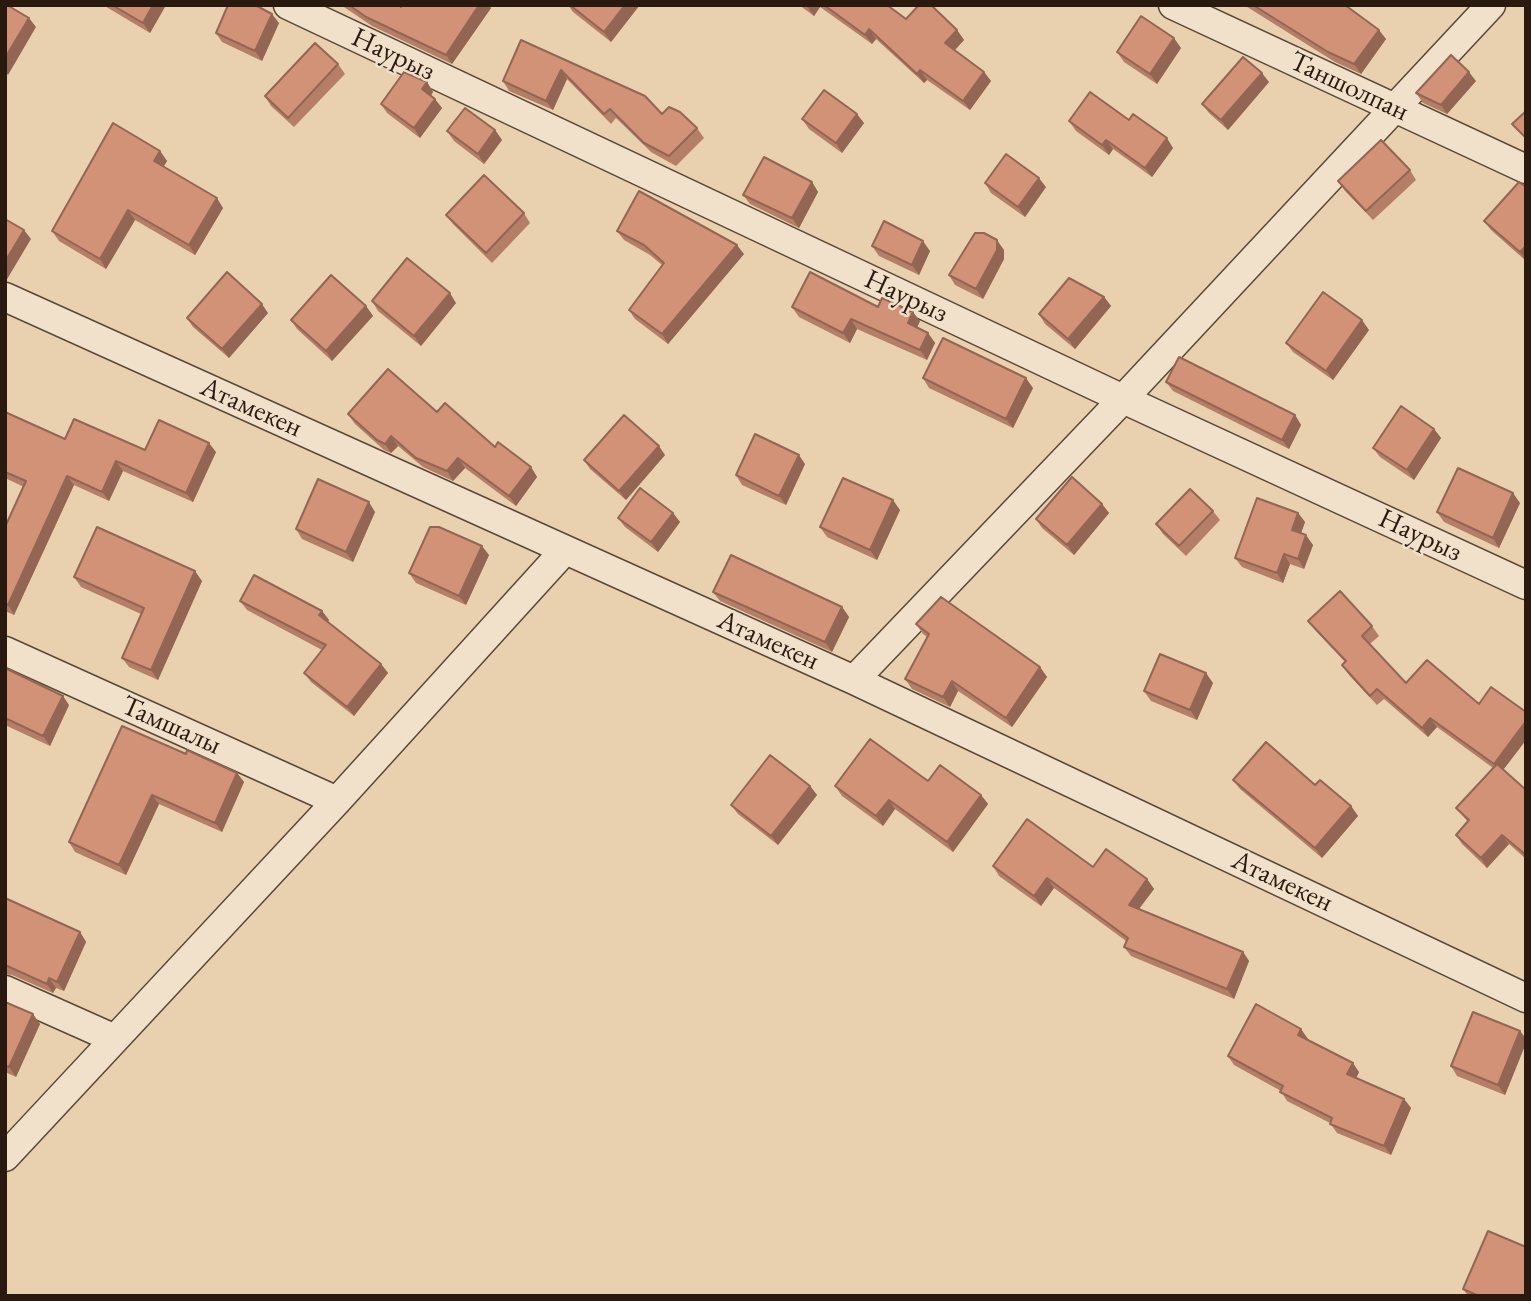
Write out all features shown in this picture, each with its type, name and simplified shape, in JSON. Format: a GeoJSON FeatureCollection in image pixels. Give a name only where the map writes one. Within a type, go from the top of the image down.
{"type":"FeatureCollection","features":[{"type":"Feature","properties":{"kind":"street","name":"Наурыз"},"geometry":{"type":"LineString","coordinates":[[288,5],[1122,399],[1526,585]]}},
{"type":"Feature","properties":{"kind":"street","name":"Таншолпан"},"geometry":{"type":"LineString","coordinates":[[1173,5],[1526,169]]}},
{"type":"Feature","properties":{"kind":"street"},"geometry":{"type":"LineString","coordinates":[[853,680],[1122,399],[1491,5]]}},
{"type":"Feature","properties":{"kind":"street","name":"Атамекен"},"geometry":{"type":"LineString","coordinates":[[5,298],[853,680],[1526,998]]}},
{"type":"Feature","properties":{"kind":"street"},"geometry":{"type":"LineString","coordinates":[[5,1157],[337,801],[565,550]]}},
{"type":"Feature","properties":{"kind":"street","name":"Тамшалы"},"geometry":{"type":"LineString","coordinates":[[5,651],[337,801]]}},
{"type":"Feature","properties":{"kind":"street"},"geometry":{"type":"LineString","coordinates":[[5,990],[115,1040]]}},
{"type":"Feature","properties":{"kind":"building"},"geometry":{"type":"Polygon","coordinates":[[[5,5],[29,18],[5,58],[5,5]]]}},
{"type":"Feature","properties":{"kind":"building"},"geometry":{"type":"Polygon","coordinates":[[[112,5],[153,5],[143,23],[112,5]]]}},
{"type":"Feature","properties":{"kind":"building"},"geometry":{"type":"Polygon","coordinates":[[[228,5],[255,5],[272,14],[255,51],[216,33],[228,5]]]}},
{"type":"Feature","properties":{"kind":"building"},"geometry":{"type":"Polygon","coordinates":[[[349,5],[479,5],[446,55],[366,17],[349,5]]]}},
{"type":"Feature","properties":{"kind":"building"},"geometry":{"type":"Polygon","coordinates":[[[570,5],[625,5],[604,32],[570,5]]]}},
{"type":"Feature","properties":{"kind":"building"},"geometry":{"type":"Polygon","coordinates":[[[824,5],[887,5],[906,19],[919,5],[931,5],[957,30],[945,43],[984,72],[963,101],[920,70],[917,74],[869,29],[865,35],[824,5]]]}},
{"type":"Feature","properties":{"kind":"building"},"geometry":{"type":"Polygon","coordinates":[[[1253,5],[1345,5],[1379,30],[1354,64],[1328,52],[1253,5]]]}},
{"type":"Feature","properties":{"kind":"building"},"geometry":{"type":"Polygon","coordinates":[[[1141,16],[1174,38],[1150,74],[1117,52],[1141,16]]]}},
{"type":"Feature","properties":{"kind":"building"},"geometry":{"type":"Polygon","coordinates":[[[521,40],[645,96],[662,114],[669,107],[680,112],[697,128],[669,156],[644,143],[610,109],[604,114],[561,70],[546,101],[503,81],[521,40]]]}},
{"type":"Feature","properties":{"kind":"building"},"geometry":{"type":"Polygon","coordinates":[[[315,43],[338,64],[288,118],[265,96],[315,43]]]}},
{"type":"Feature","properties":{"kind":"building"},"geometry":{"type":"Polygon","coordinates":[[[1451,55],[1469,72],[1441,105],[1416,93],[1451,55]]]}},
{"type":"Feature","properties":{"kind":"building"},"geometry":{"type":"Polygon","coordinates":[[[1243,57],[1262,73],[1221,120],[1202,104],[1243,57]]]}},
{"type":"Feature","properties":{"kind":"building"},"geometry":{"type":"Polygon","coordinates":[[[404,72],[427,82],[422,89],[435,99],[414,128],[381,104],[404,72]]]}},
{"type":"Feature","properties":{"kind":"building"},"geometry":{"type":"Polygon","coordinates":[[[824,90],[857,114],[836,143],[802,119],[824,90]]]}},
{"type":"Feature","properties":{"kind":"building"},"geometry":{"type":"Polygon","coordinates":[[[1090,92],[1129,120],[1133,114],[1167,138],[1145,168],[1106,140],[1102,145],[1069,121],[1090,92]]]}},
{"type":"Feature","properties":{"kind":"building"},"geometry":{"type":"Polygon","coordinates":[[[465,108],[495,130],[478,154],[447,131],[465,108]]]}},
{"type":"Feature","properties":{"kind":"building"},"geometry":{"type":"Polygon","coordinates":[[[1526,111],[1526,138],[1512,124],[1526,111]]]}},
{"type":"Feature","properties":{"kind":"building"},"geometry":{"type":"Polygon","coordinates":[[[113,123],[160,151],[154,161],[217,198],[189,245],[128,210],[100,259],[52,231],[113,123]]]}},
{"type":"Feature","properties":{"kind":"building"},"geometry":{"type":"Polygon","coordinates":[[[1381,140],[1410,170],[1366,211],[1338,181],[1381,140]]]}},
{"type":"Feature","properties":{"kind":"building"},"geometry":{"type":"Polygon","coordinates":[[[1006,154],[1039,178],[1018,207],[985,183],[1006,154]]]}},
{"type":"Feature","properties":{"kind":"building"},"geometry":{"type":"Polygon","coordinates":[[[764,157],[812,182],[792,218],[743,195],[764,157]]]}},
{"type":"Feature","properties":{"kind":"building"},"geometry":{"type":"Polygon","coordinates":[[[484,175],[524,213],[486,253],[446,215],[484,175]]]}},
{"type":"Feature","properties":{"kind":"building"},"geometry":{"type":"Polygon","coordinates":[[[1519,182],[1526,187],[1526,246],[1520,252],[1484,221],[1519,182]]]}},
{"type":"Feature","properties":{"kind":"building"},"geometry":{"type":"Polygon","coordinates":[[[639,191],[737,245],[662,334],[629,310],[664,263],[644,245],[617,231],[639,191]]]}},
{"type":"Feature","properties":{"kind":"building"},"geometry":{"type":"Polygon","coordinates":[[[5,219],[24,230],[5,262],[5,219]]]}},
{"type":"Feature","properties":{"kind":"building"},"geometry":{"type":"Polygon","coordinates":[[[884,221],[923,241],[912,265],[872,246],[884,221]]]}},
{"type":"Feature","properties":{"kind":"building"},"geometry":{"type":"Polygon","coordinates":[[[975,233],[984,233],[997,240],[997,250],[976,289],[949,275],[975,233]]]}},
{"type":"Feature","properties":{"kind":"building"},"geometry":{"type":"Polygon","coordinates":[[[407,258],[450,293],[414,336],[372,301],[407,258]]]}},
{"type":"Feature","properties":{"kind":"building"},"geometry":{"type":"Polygon","coordinates":[[[227,272],[262,304],[222,349],[187,318],[227,272]]]}},
{"type":"Feature","properties":{"kind":"building"},"geometry":{"type":"Polygon","coordinates":[[[810,272],[878,307],[882,298],[913,312],[908,323],[928,333],[920,350],[851,319],[843,333],[792,307],[810,272]]]}},
{"type":"Feature","properties":{"kind":"building"},"geometry":{"type":"Polygon","coordinates":[[[331,275],[366,306],[326,351],[291,320],[331,275]]]}},
{"type":"Feature","properties":{"kind":"building"},"geometry":{"type":"Polygon","coordinates":[[[1069,278],[1104,297],[1068,339],[1039,314],[1069,278]]]}},
{"type":"Feature","properties":{"kind":"building"},"geometry":{"type":"Polygon","coordinates":[[[1323,292],[1362,320],[1326,371],[1286,343],[1323,292]]]}},
{"type":"Feature","properties":{"kind":"building"},"geometry":{"type":"Polygon","coordinates":[[[943,338],[1026,378],[1006,419],[923,378],[943,338]]]}},
{"type":"Feature","properties":{"kind":"building"},"geometry":{"type":"Polygon","coordinates":[[[1179,357],[1295,415],[1282,440],[1166,382],[1179,357]]]}},
{"type":"Feature","properties":{"kind":"building"},"geometry":{"type":"Polygon","coordinates":[[[388,369],[437,412],[445,403],[495,447],[498,442],[531,467],[509,496],[458,458],[447,471],[416,458],[391,436],[385,444],[377,440],[348,414],[388,369]]]}},
{"type":"Feature","properties":{"kind":"building"},"geometry":{"type":"Polygon","coordinates":[[[1401,406],[1434,429],[1407,470],[1373,448],[1401,406]]]}},
{"type":"Feature","properties":{"kind":"building"},"geometry":{"type":"Polygon","coordinates":[[[5,412],[65,439],[74,419],[145,450],[159,420],[209,443],[186,493],[116,461],[102,492],[67,476],[8,605],[5,604],[5,527],[26,481],[5,472],[5,412]]]}},
{"type":"Feature","properties":{"kind":"building"},"geometry":{"type":"Polygon","coordinates":[[[624,415],[659,446],[619,491],[584,460],[624,415]]]}},
{"type":"Feature","properties":{"kind":"building"},"geometry":{"type":"Polygon","coordinates":[[[755,434],[799,455],[779,496],[736,475],[755,434]]]}},
{"type":"Feature","properties":{"kind":"building"},"geometry":{"type":"Polygon","coordinates":[[[1458,468],[1513,493],[1493,538],[1437,512],[1458,468]]]}},
{"type":"Feature","properties":{"kind":"building"},"geometry":{"type":"Polygon","coordinates":[[[1072,477],[1102,504],[1067,545],[1036,519],[1072,477]]]}},
{"type":"Feature","properties":{"kind":"building"},"geometry":{"type":"Polygon","coordinates":[[[843,478],[893,500],[870,550],[820,527],[843,478]]]}},
{"type":"Feature","properties":{"kind":"building"},"geometry":{"type":"Polygon","coordinates":[[[318,479],[369,502],[346,552],[296,529],[318,479]]]}},
{"type":"Feature","properties":{"kind":"building"},"geometry":{"type":"Polygon","coordinates":[[[640,488],[673,513],[651,542],[618,518],[640,488]]]}},
{"type":"Feature","properties":{"kind":"building"},"geometry":{"type":"Polygon","coordinates":[[[1190,489],[1213,511],[1179,546],[1156,524],[1190,489]]]}},
{"type":"Feature","properties":{"kind":"building"},"geometry":{"type":"Polygon","coordinates":[[[1257,498],[1298,513],[1292,530],[1306,535],[1298,559],[1284,554],[1277,573],[1235,558],[1257,498]]]}},
{"type":"Feature","properties":{"kind":"building"},"geometry":{"type":"Polygon","coordinates":[[[97,527],[195,571],[151,670],[122,658],[144,608],[74,577],[97,527]]]}},
{"type":"Feature","properties":{"kind":"building"},"geometry":{"type":"Polygon","coordinates":[[[430,527],[439,527],[482,546],[459,596],[409,573],[430,527]]]}},
{"type":"Feature","properties":{"kind":"building"},"geometry":{"type":"Polygon","coordinates":[[[731,555],[842,607],[825,642],[713,592],[731,555]]]}},
{"type":"Feature","properties":{"kind":"building"},"geometry":{"type":"Polygon","coordinates":[[[254,575],[322,611],[319,615],[381,664],[347,707],[304,673],[326,645],[240,601],[254,575]]]}},
{"type":"Feature","properties":{"kind":"building"},"geometry":{"type":"Polygon","coordinates":[[[1340,591],[1372,626],[1362,636],[1406,683],[1427,660],[1479,704],[1491,687],[1526,712],[1526,721],[1494,764],[1430,718],[1422,728],[1377,689],[1370,696],[1342,665],[1346,661],[1308,621],[1340,591]]]}},
{"type":"Feature","properties":{"kind":"building"},"geometry":{"type":"Polygon","coordinates":[[[941,597],[1040,667],[1006,718],[952,681],[943,697],[905,679],[929,634],[916,624],[941,597]]]}},
{"type":"Feature","properties":{"kind":"building"},"geometry":{"type":"Polygon","coordinates":[[[1160,654],[1206,673],[1190,710],[1144,691],[1160,654]]]}},
{"type":"Feature","properties":{"kind":"building"},"geometry":{"type":"Polygon","coordinates":[[[5,668],[63,696],[43,736],[5,718],[5,668]]]}},
{"type":"Feature","properties":{"kind":"building"},"geometry":{"type":"Polygon","coordinates":[[[122,726],[186,754],[187,750],[237,773],[215,823],[152,795],[119,865],[69,842],[122,726]]]}},
{"type":"Feature","properties":{"kind":"building"},"geometry":{"type":"Polygon","coordinates":[[[870,739],[928,781],[940,765],[981,795],[947,842],[889,800],[876,816],[835,786],[870,739]]]}},
{"type":"Feature","properties":{"kind":"building"},"geometry":{"type":"Polygon","coordinates":[[[1266,742],[1315,785],[1320,780],[1351,806],[1315,848],[1233,780],[1266,742]]]}},
{"type":"Feature","properties":{"kind":"building"},"geometry":{"type":"Polygon","coordinates":[[[770,755],[810,786],[771,836],[731,805],[770,755]]]}},
{"type":"Feature","properties":{"kind":"building"},"geometry":{"type":"Polygon","coordinates":[[[1497,764],[1526,790],[1526,855],[1502,835],[1481,858],[1456,835],[1469,820],[1456,808],[1497,764]]]}},
{"type":"Feature","properties":{"kind":"building"},"geometry":{"type":"Polygon","coordinates":[[[1027,819],[1093,867],[1106,849],[1147,879],[1129,905],[1243,952],[1227,989],[1124,947],[1128,938],[1047,878],[1034,896],[993,866],[1027,819]]]}},
{"type":"Feature","properties":{"kind":"building"},"geometry":{"type":"Polygon","coordinates":[[[5,898],[80,932],[57,982],[49,978],[47,984],[5,965],[5,898]]]}},
{"type":"Feature","properties":{"kind":"building"},"geometry":{"type":"Polygon","coordinates":[[[5,1002],[33,1014],[9,1067],[5,1066],[5,1002]]]}},
{"type":"Feature","properties":{"kind":"building"},"geometry":{"type":"Polygon","coordinates":[[[1256,1004],[1301,1029],[1298,1035],[1353,1063],[1347,1074],[1404,1099],[1384,1146],[1330,1124],[1332,1118],[1280,1092],[1283,1086],[1228,1056],[1256,1004]]]}},
{"type":"Feature","properties":{"kind":"building"},"geometry":{"type":"Polygon","coordinates":[[[1473,1012],[1520,1031],[1498,1085],[1451,1066],[1473,1012]]]}},
{"type":"Feature","properties":{"kind":"building"},"geometry":{"type":"Polygon","coordinates":[[[1488,1231],[1526,1247],[1526,1296],[1479,1296],[1463,1289],[1488,1231]]]}}]}
